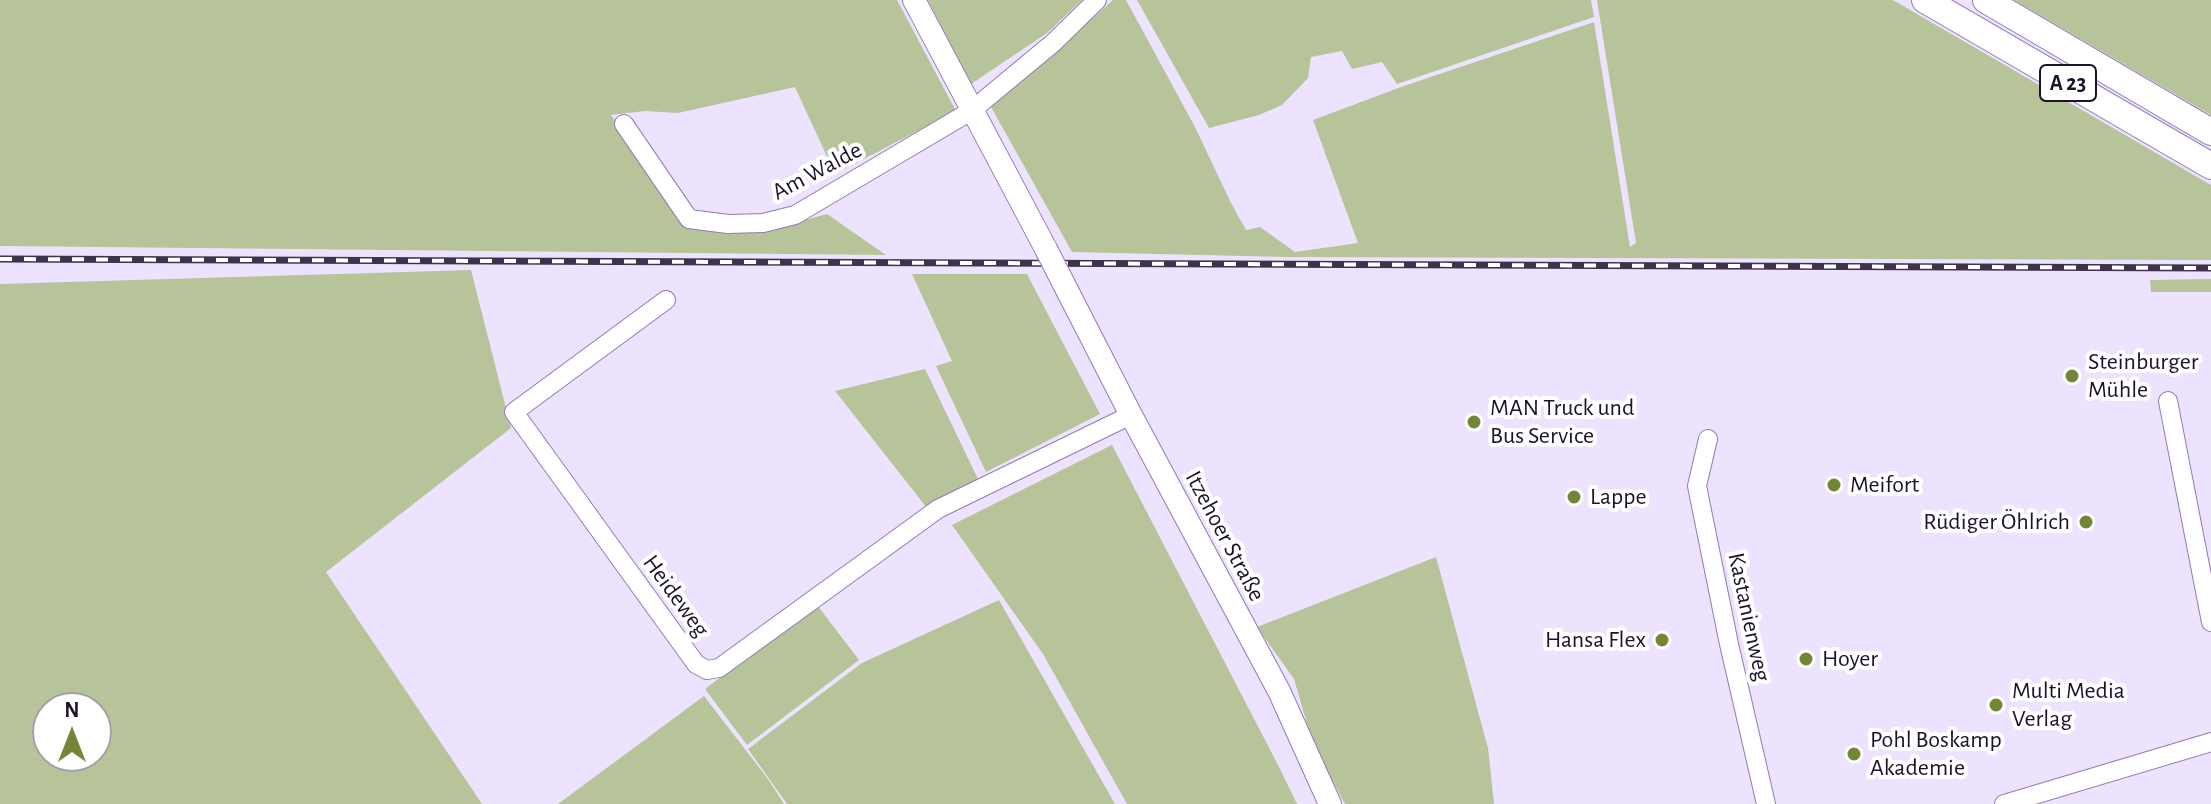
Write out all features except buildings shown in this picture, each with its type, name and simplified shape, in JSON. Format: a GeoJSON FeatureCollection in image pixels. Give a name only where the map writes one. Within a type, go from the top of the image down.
{"type":"FeatureCollection","features":[{"type":"Feature","properties":{"kind":"highway","name":"A 23"},"geometry":{"type":"LineString","coordinates":[[1925,0],[2211,166]]}},
{"type":"Feature","properties":{"kind":"highway","name":"A 23"},"geometry":{"type":"LineString","coordinates":[[1986,0],[2211,132]]}},
{"type":"Feature","properties":{"kind":"main road","name":"Itzehoer Straße"},"geometry":{"type":"LineString","coordinates":[[914,0],[1279,691],[1330,804]]}},
{"type":"Feature","properties":{"kind":"street","name":"Am Walde"},"geometry":{"type":"LineString","coordinates":[[624,124],[689,219],[739,224],[763,223],[795,215],[971,111],[1053,43],[1097,0]]}},
{"type":"Feature","properties":{"kind":"street","name":"Heideweg"},"geometry":{"type":"LineString","coordinates":[[666,300],[514,412],[696,664],[707,670],[719,668],[938,509],[1131,415]]}},
{"type":"Feature","properties":{"kind":"street"},"geometry":{"type":"LineString","coordinates":[[2168,401],[2211,622]]}},
{"type":"Feature","properties":{"kind":"street","name":"Kastanienweg"},"geometry":{"type":"LineString","coordinates":[[1708,439],[1697,486],[1766,804]]}},
{"type":"Feature","properties":{"kind":"street"},"geometry":{"type":"LineString","coordinates":[[2004,804],[2211,742]]}},
{"type":"Feature","properties":{"kind":"green space"},"geometry":{"type":"Polygon","coordinates":[[[0,0],[897,0],[956,111],[835,174],[795,87],[678,113],[645,111],[611,115],[687,227],[768,230],[827,214],[886,255],[0,246],[0,0]]]}},
{"type":"Feature","properties":{"kind":"green space"},"geometry":{"type":"Polygon","coordinates":[[[928,0],[1082,0],[1047,33],[971,84],[928,0]]]}},
{"type":"Feature","properties":{"kind":"green space"},"geometry":{"type":"Polygon","coordinates":[[[1113,0],[1126,0],[1195,127],[1246,230],[1260,227],[1295,252],[1358,243],[1313,120],[1594,22],[1630,247],[1636,243],[1597,0],[1893,0],[2211,185],[2211,260],[1287,257],[1072,252],[990,105],[1035,70],[1113,0]]]}},
{"type":"Feature","properties":{"kind":"green space"},"geometry":{"type":"Polygon","coordinates":[[[1137,0],[1591,0],[1594,17],[1397,84],[1382,62],[1352,69],[1342,51],[1311,57],[1308,78],[1282,105],[1259,115],[1209,128],[1137,0]]]}},
{"type":"Feature","properties":{"kind":"green space"},"geometry":{"type":"Polygon","coordinates":[[[2014,0],[2211,0],[2211,115],[2014,0]]]}},
{"type":"Feature","properties":{"kind":"green space"},"geometry":{"type":"Polygon","coordinates":[[[471,270],[511,428],[326,572],[482,804],[0,804],[0,284],[471,270]]]}},
{"type":"Feature","properties":{"kind":"green space"},"geometry":{"type":"Polygon","coordinates":[[[912,274],[1027,274],[1100,414],[986,472],[936,366],[952,361],[912,274]]]}},
{"type":"Feature","properties":{"kind":"green space"},"geometry":{"type":"Polygon","coordinates":[[[2211,279],[2211,292],[2151,292],[2150,280],[2211,279]]]}},
{"type":"Feature","properties":{"kind":"green space"},"geometry":{"type":"Polygon","coordinates":[[[925,369],[978,479],[927,508],[835,391],[925,369]]]}},
{"type":"Feature","properties":{"kind":"green space"},"geometry":{"type":"Polygon","coordinates":[[[1112,445],[1297,804],[1127,804],[1043,654],[952,525],[1112,445]]]}},
{"type":"Feature","properties":{"kind":"green space"},"geometry":{"type":"Polygon","coordinates":[[[1436,557],[1488,748],[1494,804],[1345,804],[1313,744],[1294,679],[1257,627],[1436,557]]]}},
{"type":"Feature","properties":{"kind":"green space"},"geometry":{"type":"Polygon","coordinates":[[[999,600],[1115,804],[787,804],[748,749],[862,663],[999,600]]]}},
{"type":"Feature","properties":{"kind":"green space"},"geometry":{"type":"Polygon","coordinates":[[[817,605],[859,660],[747,745],[705,689],[817,605]]]}},
{"type":"Feature","properties":{"kind":"green space"},"geometry":{"type":"Polygon","coordinates":[[[704,696],[784,804],[558,804],[704,696]]]}},
{"type":"Feature","properties":{"kind":"railway"},"geometry":{"type":"LineString","coordinates":[[0,259],[2211,268]]}},
{"type":"Feature","properties":{"kind":"place","name":"Steinburger Mühle"},"geometry":{"type":"Point","coordinates":[2072,376]}},
{"type":"Feature","properties":{"kind":"place","name":"MAN Truck und Bus Service"},"geometry":{"type":"Point","coordinates":[1474,422]}},
{"type":"Feature","properties":{"kind":"place","name":"Meifort"},"geometry":{"type":"Point","coordinates":[1834,485]}},
{"type":"Feature","properties":{"kind":"place","name":"Lappe"},"geometry":{"type":"Point","coordinates":[1574,497]}},
{"type":"Feature","properties":{"kind":"place","name":"Rüdiger Öhlrich"},"geometry":{"type":"Point","coordinates":[2086,522]}},
{"type":"Feature","properties":{"kind":"place","name":"Hansa Flex"},"geometry":{"type":"Point","coordinates":[1662,640]}},
{"type":"Feature","properties":{"kind":"place","name":"Hoyer"},"geometry":{"type":"Point","coordinates":[1806,659]}},
{"type":"Feature","properties":{"kind":"place","name":"Multi Media Verlag"},"geometry":{"type":"Point","coordinates":[1996,705]}},
{"type":"Feature","properties":{"kind":"place","name":"Pohl Boskamp Akademie"},"geometry":{"type":"Point","coordinates":[1854,754]}}]}
